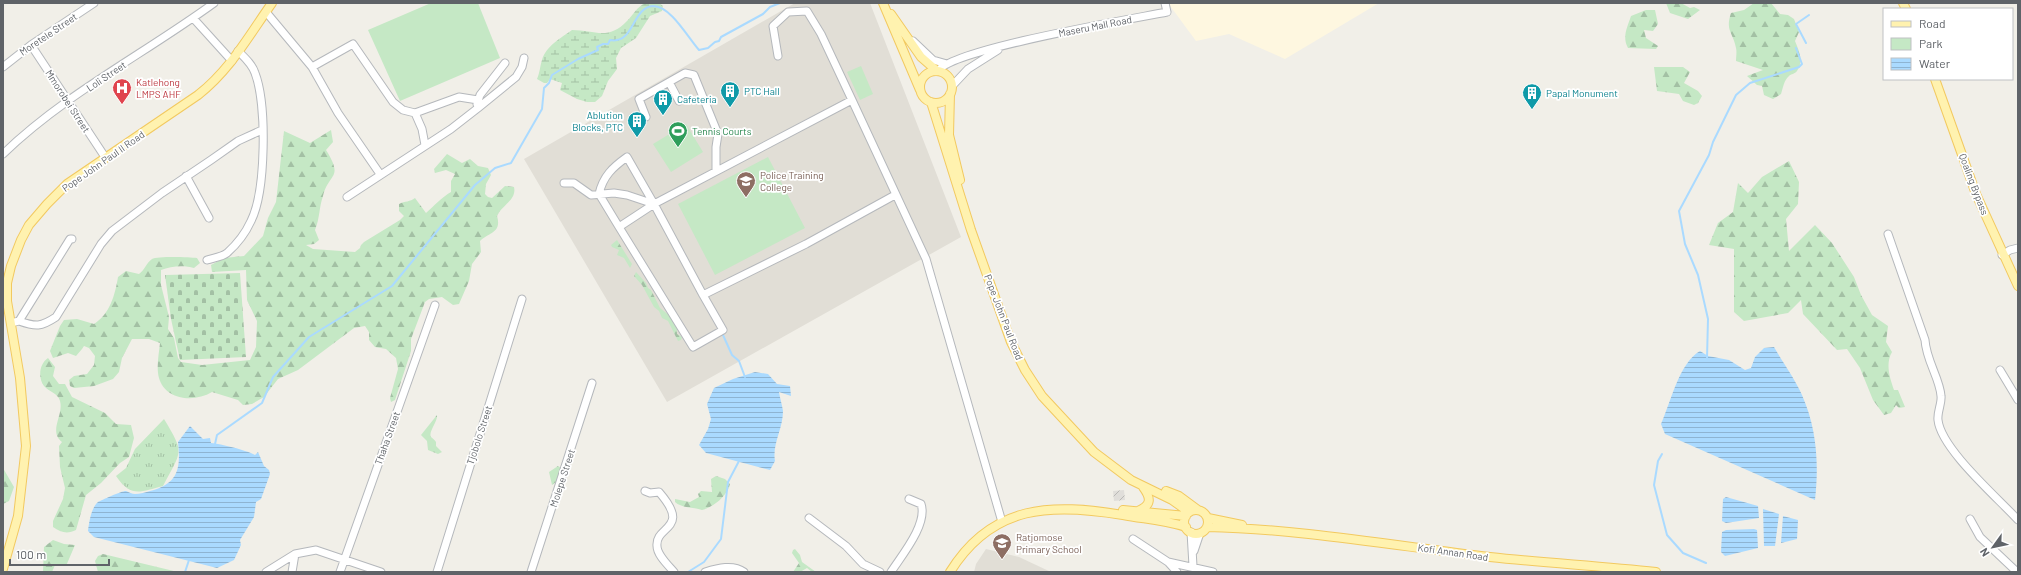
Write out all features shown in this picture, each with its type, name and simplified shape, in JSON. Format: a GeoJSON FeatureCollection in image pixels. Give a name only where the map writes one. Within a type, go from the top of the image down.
{"type":"FeatureCollection","features":[{"type":"Feature","properties":{"kind":"main road","name":"Pope John Paul II Road"},"geometry":{"type":"LineString","coordinates":[[3,569],[18,516],[26,446],[20,378],[5,283],[29,225],[57,193],[105,157],[215,82],[232,61],[272,3]]}},
{"type":"Feature","properties":{"kind":"main road"},"geometry":{"type":"LineString","coordinates":[[883,3],[925,61],[937,71],[947,76],[951,90],[943,101],[931,102],[921,93],[883,3]]}},
{"type":"Feature","properties":{"kind":"main road"},"geometry":{"type":"LineString","coordinates":[[921,93],[920,83],[923,78],[928,73],[937,71]]}},
{"type":"Feature","properties":{"kind":"main road","name":"Qoaling Bypass"},"geometry":{"type":"LineString","coordinates":[[1935,80],[1976,194],[2002,255],[2018,286]]}},
{"type":"Feature","properties":{"kind":"main road","name":"Pope John Paul Road"},"geometry":{"type":"LineString","coordinates":[[951,90],[949,135],[966,200],[968,220]]}},
{"type":"Feature","properties":{"kind":"main road","name":"Pope John Paul Road"},"geometry":{"type":"LineString","coordinates":[[931,102],[968,220],[1012,342],[1025,370],[1046,401],[1086,441],[1094,452],[1131,480],[1172,500],[1187,514]]}},
{"type":"Feature","properties":{"kind":"main road","name":"Pope John Paul Road"},"geometry":{"type":"LineString","coordinates":[[1086,441],[1098,447],[1134,476],[1179,496],[1198,510]]}},
{"type":"Feature","properties":{"kind":"main road"},"geometry":{"type":"LineString","coordinates":[[1138,511],[1147,506],[1149,502],[1148,494],[1143,487]]}},
{"type":"Feature","properties":{"kind":"main road"},"geometry":{"type":"LineString","coordinates":[[950,572],[971,545],[1002,522],[1032,511],[1066,508],[1105,512],[1169,522],[1200,533],[1207,527],[1208,518],[1204,512],[1198,510],[1187,514],[1122,510],[1105,512]]}},
{"type":"Feature","properties":{"kind":"main road"},"geometry":{"type":"LineString","coordinates":[[1187,514],[1188,530]]}},
{"type":"Feature","properties":{"kind":"main road","name":"Kofi Annan Road"},"geometry":{"type":"LineString","coordinates":[[1208,518],[1236,523],[1250,529]]}},
{"type":"Feature","properties":{"kind":"main road","name":"Kofi Annan Road"},"geometry":{"type":"LineString","coordinates":[[1207,527],[1250,529],[1327,536],[1490,557],[1613,570],[1656,572]]}},
{"type":"Feature","properties":{"kind":"street","name":"Moretele Street"},"geometry":{"type":"LineString","coordinates":[[3,67],[31,45],[94,3]]}},
{"type":"Feature","properties":{"kind":"street","name":"Loli Street"},"geometry":{"type":"LineString","coordinates":[[3,154],[18,139],[68,102],[214,3]]}},
{"type":"Feature","properties":{"kind":"street","name":"Maseru Mall Road"},"geometry":{"type":"LineString","coordinates":[[937,71],[947,64],[1013,44],[1168,12],[1165,3]]}},
{"type":"Feature","properties":{"kind":"street"},"geometry":{"type":"LineString","coordinates":[[778,56],[773,26],[788,12],[807,11],[821,34],[926,259],[1002,522]]}},
{"type":"Feature","properties":{"kind":"street"},"geometry":{"type":"LineString","coordinates":[[266,12],[312,67],[338,113],[380,174]]}},
{"type":"Feature","properties":{"kind":"street"},"geometry":{"type":"LineString","coordinates":[[193,18],[232,61]]}},
{"type":"Feature","properties":{"kind":"street"},"geometry":{"type":"LineString","coordinates":[[909,40],[913,41],[934,60],[947,64]]}},
{"type":"Feature","properties":{"kind":"street"},"geometry":{"type":"LineString","coordinates":[[312,67],[353,44],[393,102],[403,110],[415,113],[459,97],[478,100]]}},
{"type":"Feature","properties":{"kind":"street","name":"Maseru Mall Road"},"geometry":{"type":"LineString","coordinates":[[951,90],[974,65],[997,51],[1013,44]]}},
{"type":"Feature","properties":{"kind":"street","name":"Mmorobei Street"},"geometry":{"type":"LineString","coordinates":[[31,45],[105,157]]}},
{"type":"Feature","properties":{"kind":"street"},"geometry":{"type":"LineString","coordinates":[[207,260],[226,254],[251,221],[258,195],[263,160],[260,92],[255,72],[238,51]]}},
{"type":"Feature","properties":{"kind":"street"},"geometry":{"type":"LineString","coordinates":[[347,197],[451,129],[478,108],[516,76],[522,68],[524,58]]}},
{"type":"Feature","properties":{"kind":"street"},"geometry":{"type":"LineString","coordinates":[[478,108],[478,100],[505,63]]}},
{"type":"Feature","properties":{"kind":"street"},"geometry":{"type":"LineString","coordinates":[[646,117],[639,102],[639,98],[685,73],[694,75],[718,134],[716,147],[716,170]]}},
{"type":"Feature","properties":{"kind":"street"},"geometry":{"type":"LineString","coordinates":[[669,82],[679,101]]}},
{"type":"Feature","properties":{"kind":"street"},"geometry":{"type":"LineString","coordinates":[[619,227],[654,204],[716,170],[852,100]]}},
{"type":"Feature","properties":{"kind":"street"},"geometry":{"type":"LineString","coordinates":[[415,113],[422,128],[425,145]]}},
{"type":"Feature","properties":{"kind":"street"},"geometry":{"type":"LineString","coordinates":[[19,320],[38,326],[46,324],[56,317],[101,244],[112,231],[186,176],[238,141],[262,130]]}},
{"type":"Feature","properties":{"kind":"street"},"geometry":{"type":"LineString","coordinates":[[626,157],[654,204],[722,330],[693,347],[600,194],[602,181],[613,166],[626,157]]}},
{"type":"Feature","properties":{"kind":"street"},"geometry":{"type":"LineString","coordinates":[[186,176],[209,218]]}},
{"type":"Feature","properties":{"kind":"street"},"geometry":{"type":"LineString","coordinates":[[564,183],[574,183],[591,195],[627,195],[654,204]]}},
{"type":"Feature","properties":{"kind":"street"},"geometry":{"type":"LineString","coordinates":[[703,295],[806,244],[895,195]]}},
{"type":"Feature","properties":{"kind":"street"},"geometry":{"type":"LineString","coordinates":[[1888,234],[1925,340],[1926,352],[1942,396],[1938,420],[1944,436],[1969,470],[2018,520]]}},
{"type":"Feature","properties":{"kind":"street"},"geometry":{"type":"LineString","coordinates":[[11,324],[19,320],[70,239],[72,239]]}},
{"type":"Feature","properties":{"kind":"street"},"geometry":{"type":"LineString","coordinates":[[2002,255],[2010,250],[2018,248]]}},
{"type":"Feature","properties":{"kind":"street","name":"Tjobolo Street"},"geometry":{"type":"LineString","coordinates":[[437,572],[522,299]]}},
{"type":"Feature","properties":{"kind":"street","name":"Thaha Street"},"geometry":{"type":"LineString","coordinates":[[340,572],[435,304]]}},
{"type":"Feature","properties":{"kind":"street"},"geometry":{"type":"LineString","coordinates":[[2000,370],[2018,400]]}},
{"type":"Feature","properties":{"kind":"street","name":"Molepe Street"},"geometry":{"type":"LineString","coordinates":[[531,572],[592,383]]}},
{"type":"Feature","properties":{"kind":"street"},"geometry":{"type":"LineString","coordinates":[[645,491],[658,492],[673,514],[671,524],[658,539],[656,545],[658,551],[674,572]]}},
{"type":"Feature","properties":{"kind":"street"},"geometry":{"type":"LineString","coordinates":[[891,572],[919,528],[923,510],[921,504],[910,499]]}},
{"type":"Feature","properties":{"kind":"street"},"geometry":{"type":"LineString","coordinates":[[809,518],[846,546],[863,564],[880,572]]}},
{"type":"Feature","properties":{"kind":"street"},"geometry":{"type":"LineString","coordinates":[[1970,519],[1980,536],[2017,572]]}},
{"type":"Feature","properties":{"kind":"street"},"geometry":{"type":"LineString","coordinates":[[1188,530],[1194,566]]}},
{"type":"Feature","properties":{"kind":"street"},"geometry":{"type":"LineString","coordinates":[[1193,553],[1200,533]]}},
{"type":"Feature","properties":{"kind":"street"},"geometry":{"type":"LineString","coordinates":[[1133,539],[1168,562],[1177,572]]}},
{"type":"Feature","properties":{"kind":"street"},"geometry":{"type":"LineString","coordinates":[[266,572],[295,554],[316,550],[381,572]]}},
{"type":"Feature","properties":{"kind":"street"},"geometry":{"type":"LineString","coordinates":[[292,572],[295,554]]}},
{"type":"Feature","properties":{"kind":"street"},"geometry":{"type":"LineString","coordinates":[[1168,562],[1194,566],[1213,572]]}},
{"type":"Feature","properties":{"kind":"street"},"geometry":{"type":"LineString","coordinates":[[705,572],[724,567],[741,571]]}},
{"type":"Feature","properties":{"kind":"shaded area","name":"Police Training College"},"geometry":{"type":"Polygon","coordinates":[[[795,3],[870,3],[961,237],[667,402],[524,159],[795,3]]]}},
{"type":"Feature","properties":{"kind":"shaded area"},"geometry":{"type":"Polygon","coordinates":[[[1168,3],[1379,3],[1285,59],[1229,34],[1196,41],[1168,3]]]}},
{"type":"Feature","properties":{"kind":"shaded area"},"geometry":{"type":"Polygon","coordinates":[[[1124,490],[1125,500],[1114,501],[1113,491],[1124,490]]]}},
{"type":"Feature","properties":{"kind":"shaded area","name":"Ratjomose Primary School"},"geometry":{"type":"Polygon","coordinates":[[[986,549],[1019,557],[1051,572],[974,572],[976,564],[986,549]]]}},
{"type":"Feature","properties":{"kind":"green space"},"geometry":{"type":"Polygon","coordinates":[[[431,3],[478,3],[500,58],[400,101],[368,30],[431,3]]]}},
{"type":"Feature","properties":{"kind":"green space"},"geometry":{"type":"Polygon","coordinates":[[[645,3],[659,3],[663,6],[662,11],[650,16],[636,38],[621,48],[616,58],[617,69],[608,81],[602,96],[595,102],[587,102],[577,99],[560,90],[562,83],[550,79],[547,83],[544,83],[537,79],[544,55],[550,46],[563,36],[572,30],[601,33],[614,31],[627,21],[637,9],[645,3]]]}},
{"type":"Feature","properties":{"kind":"green space"},"geometry":{"type":"Polygon","coordinates":[[[1666,3],[1681,3],[1690,8],[1694,7],[1700,10],[1688,19],[1670,13],[1666,3]]]}},
{"type":"Feature","properties":{"kind":"green space"},"geometry":{"type":"Polygon","coordinates":[[[1754,3],[1771,3],[1780,14],[1788,15],[1794,19],[1799,32],[1795,41],[1800,56],[1799,67],[1796,72],[1787,78],[1781,94],[1773,99],[1764,95],[1762,86],[1757,85],[1747,76],[1763,70],[1736,61],[1735,43],[1729,28],[1731,13],[1744,10],[1754,3]]]}},
{"type":"Feature","properties":{"kind":"green space"},"geometry":{"type":"Polygon","coordinates":[[[1646,10],[1655,10],[1658,24],[1653,31],[1644,30],[1646,38],[1658,46],[1656,49],[1628,48],[1625,36],[1631,16],[1646,10]]]}},
{"type":"Feature","properties":{"kind":"green space"},"geometry":{"type":"Polygon","coordinates":[[[861,66],[873,94],[860,100],[847,72],[861,66]]]}},
{"type":"Feature","properties":{"kind":"green space"},"geometry":{"type":"Polygon","coordinates":[[[1654,67],[1683,67],[1690,72],[1684,83],[1698,91],[1702,96],[1698,103],[1694,105],[1683,101],[1679,94],[1657,91],[1654,67]]]}},
{"type":"Feature","properties":{"kind":"green space","name":"Tennis Courts"},"geometry":{"type":"Polygon","coordinates":[[[686,124],[703,152],[671,172],[653,144],[686,124]]]}},
{"type":"Feature","properties":{"kind":"green space"},"geometry":{"type":"Polygon","coordinates":[[[331,130],[333,142],[326,150],[335,171],[326,188],[321,204],[315,230],[319,240],[314,244],[306,245],[313,249],[355,252],[364,242],[400,220],[404,216],[399,211],[399,204],[415,198],[426,213],[451,192],[451,181],[455,174],[446,170],[435,173],[434,169],[447,154],[462,163],[470,159],[478,166],[488,168],[491,175],[486,184],[485,194],[488,197],[492,198],[505,186],[514,187],[514,192],[511,199],[497,216],[498,226],[494,232],[480,241],[481,252],[472,264],[469,281],[459,304],[453,305],[442,297],[429,299],[425,302],[411,339],[411,351],[395,400],[391,402],[390,398],[398,369],[396,358],[386,349],[375,347],[369,340],[369,332],[365,326],[354,328],[298,370],[278,379],[264,397],[252,404],[243,405],[238,400],[212,392],[197,398],[189,398],[174,395],[167,391],[162,385],[158,374],[160,343],[149,339],[132,339],[122,358],[119,372],[113,379],[94,386],[74,388],[70,386],[69,380],[74,376],[87,374],[94,365],[95,356],[89,348],[84,346],[76,356],[68,353],[53,358],[50,351],[64,320],[77,319],[94,324],[100,320],[111,304],[118,277],[126,271],[139,274],[152,259],[160,257],[197,258],[200,263],[194,268],[178,266],[161,270],[161,285],[169,317],[168,329],[174,338],[178,358],[181,362],[202,365],[250,360],[256,347],[257,321],[247,300],[246,270],[212,272],[211,265],[224,258],[244,256],[263,236],[268,218],[276,202],[284,131],[310,143],[331,130]]]}},
{"type":"Feature","properties":{"kind":"green space"},"geometry":{"type":"Polygon","coordinates":[[[768,157],[805,228],[715,275],[678,204],[768,157]]]}},
{"type":"Feature","properties":{"kind":"green space"},"geometry":{"type":"Polygon","coordinates":[[[1789,161],[1799,182],[1798,204],[1786,219],[1789,251],[1815,225],[1832,243],[1854,277],[1861,295],[1872,315],[1888,326],[1886,342],[1892,352],[1889,361],[1890,376],[1894,390],[1898,390],[1905,407],[1899,408],[1896,405],[1891,413],[1884,415],[1873,400],[1860,368],[1847,349],[1837,350],[1803,314],[1801,300],[1788,313],[1744,321],[1734,312],[1734,249],[1709,245],[1718,223],[1733,212],[1738,183],[1748,193],[1762,177],[1789,161]]]}},
{"type":"Feature","properties":{"kind":"green space"},"geometry":{"type":"Polygon","coordinates":[[[617,240],[632,264],[630,268],[624,258],[617,255],[619,250],[611,245],[617,240]]]}},
{"type":"Feature","properties":{"kind":"green space"},"geometry":{"type":"Polygon","coordinates":[[[636,272],[651,290],[660,308],[670,316],[677,327],[677,334],[682,337],[681,340],[678,341],[668,321],[662,318],[659,311],[654,307],[642,285],[634,276],[636,272]]]}},
{"type":"Feature","properties":{"kind":"green space"},"geometry":{"type":"Polygon","coordinates":[[[240,273],[246,357],[180,360],[171,319],[165,275],[240,273]]]}},
{"type":"Feature","properties":{"kind":"green space"},"geometry":{"type":"Polygon","coordinates":[[[48,358],[55,367],[53,376],[59,384],[65,384],[72,397],[105,413],[116,424],[131,425],[134,438],[129,457],[120,463],[101,483],[86,495],[76,530],[70,532],[62,532],[53,527],[53,521],[63,499],[65,488],[60,467],[59,446],[62,442],[56,433],[61,406],[60,401],[55,394],[44,386],[40,375],[41,367],[48,358]]]}},
{"type":"Feature","properties":{"kind":"green space"},"geometry":{"type":"Polygon","coordinates":[[[437,415],[430,435],[435,440],[436,446],[442,452],[438,454],[428,450],[427,441],[421,435],[437,415]]]}},
{"type":"Feature","properties":{"kind":"green space"},"geometry":{"type":"Polygon","coordinates":[[[164,419],[178,446],[178,452],[174,465],[163,486],[136,492],[126,488],[116,476],[126,468],[135,449],[164,419]]]}},
{"type":"Feature","properties":{"kind":"green space"},"geometry":{"type":"Polygon","coordinates":[[[558,466],[561,468],[556,482],[552,485],[549,472],[558,466]]]}},
{"type":"Feature","properties":{"kind":"green space"},"geometry":{"type":"Polygon","coordinates":[[[3,468],[14,487],[9,501],[3,504],[3,468]]]}},
{"type":"Feature","properties":{"kind":"green space"},"geometry":{"type":"Polygon","coordinates":[[[716,476],[725,479],[730,484],[723,497],[715,504],[702,510],[684,506],[675,502],[675,499],[690,502],[699,497],[698,494],[701,491],[712,492],[711,479],[716,476]]]}},
{"type":"Feature","properties":{"kind":"green space"},"geometry":{"type":"Polygon","coordinates":[[[53,540],[64,544],[75,545],[66,566],[58,564],[55,565],[52,572],[43,572],[44,547],[53,540]]]}},
{"type":"Feature","properties":{"kind":"green space"},"geometry":{"type":"Polygon","coordinates":[[[795,549],[800,555],[802,562],[816,572],[812,572],[807,568],[800,572],[793,572],[799,563],[792,553],[795,549]]]}},
{"type":"Feature","properties":{"kind":"green space"},"geometry":{"type":"Polygon","coordinates":[[[103,554],[178,572],[98,572],[95,561],[98,556],[103,554]]]}},
{"type":"Feature","properties":{"kind":"water"},"geometry":{"type":"Polygon","coordinates":[[[1774,347],[1802,395],[1811,421],[1817,460],[1815,500],[1665,434],[1661,424],[1676,384],[1686,364],[1700,351],[1708,356],[1729,360],[1745,370],[1751,368],[1755,357],[1764,348],[1774,347]]]}},
{"type":"Feature","properties":{"kind":"water"},"geometry":{"type":"Polygon","coordinates":[[[755,372],[768,374],[777,384],[790,386],[791,396],[779,392],[783,418],[776,442],[774,455],[775,461],[770,470],[706,453],[699,445],[708,429],[711,419],[707,404],[714,388],[733,379],[755,372]]]}},
{"type":"Feature","properties":{"kind":"water"},"geometry":{"type":"Polygon","coordinates":[[[190,426],[203,439],[210,438],[211,443],[246,451],[255,455],[258,452],[264,466],[269,470],[270,474],[261,499],[256,502],[254,517],[240,540],[241,545],[234,560],[217,568],[94,537],[88,531],[92,512],[98,502],[124,491],[135,494],[150,491],[167,484],[172,480],[178,468],[178,442],[190,426]]]}},
{"type":"Feature","properties":{"kind":"water"},"geometry":{"type":"Polygon","coordinates":[[[1726,497],[1758,506],[1759,518],[1726,523],[1722,521],[1723,499],[1726,497]]]}},
{"type":"Feature","properties":{"kind":"water"},"geometry":{"type":"Polygon","coordinates":[[[1763,509],[1779,514],[1775,546],[1764,546],[1763,509]]]}},
{"type":"Feature","properties":{"kind":"water"},"geometry":{"type":"Polygon","coordinates":[[[1783,516],[1798,520],[1797,539],[1781,543],[1783,516]]]}},
{"type":"Feature","properties":{"kind":"water"},"geometry":{"type":"Polygon","coordinates":[[[1726,530],[1757,530],[1758,548],[1725,556],[1721,552],[1722,532],[1726,530]]]}},
{"type":"Feature","properties":{"kind":"waterway"},"geometry":{"type":"LineString","coordinates":[[215,444],[217,435],[262,403],[273,377],[309,337],[392,286],[475,185],[495,168],[511,163],[542,109],[544,88],[549,83],[552,75],[578,59],[598,50],[597,47],[603,44],[608,44],[610,40],[618,40],[624,37],[629,32],[641,12],[646,8],[653,6],[660,7],[666,11],[679,24],[699,50],[708,48],[715,42],[719,41],[721,37],[763,14],[770,7],[780,3]]}},
{"type":"Feature","properties":{"kind":"waterway"},"geometry":{"type":"LineString","coordinates":[[1806,43],[1796,24],[1809,15]]}},
{"type":"Feature","properties":{"kind":"waterway"},"geometry":{"type":"LineString","coordinates":[[1707,358],[1708,319],[1698,275],[1685,244],[1679,211],[1709,155],[1713,142],[1736,95],[1750,83],[1799,67],[1802,64],[1796,48]]}},
{"type":"Feature","properties":{"kind":"waterway"},"geometry":{"type":"LineString","coordinates":[[723,335],[732,355],[739,361],[745,377]]}},
{"type":"Feature","properties":{"kind":"waterway"},"geometry":{"type":"LineString","coordinates":[[1662,454],[1658,461],[1654,485],[1667,535],[1683,553],[1706,563]]}},
{"type":"Feature","properties":{"kind":"waterway"},"geometry":{"type":"LineString","coordinates":[[688,572],[704,562],[721,539],[728,482],[739,461]]}},
{"type":"Feature","properties":{"kind":"waterway"},"geometry":{"type":"LineString","coordinates":[[185,572],[189,560]]}},
{"type":"Feature","properties":{"kind":"place","name":"Katlehong LMPS AHF"},"geometry":{"type":"Point","coordinates":[122,105]}},
{"type":"Feature","properties":{"kind":"place","name":"PTC Hall"},"geometry":{"type":"Point","coordinates":[730,108]}},
{"type":"Feature","properties":{"kind":"place","name":"Papal Monument"},"geometry":{"type":"Point","coordinates":[1532,110]}},
{"type":"Feature","properties":{"kind":"place","name":"Cafeteria"},"geometry":{"type":"Point","coordinates":[663,116]}},
{"type":"Feature","properties":{"kind":"place","name":"Ablution Blocks, PTC"},"geometry":{"type":"Point","coordinates":[637,138]}},
{"type":"Feature","properties":{"kind":"place","name":"Tennis Courts"},"geometry":{"type":"Point","coordinates":[678,148]}},
{"type":"Feature","properties":{"kind":"place","name":"Police Training College"},"geometry":{"type":"Point","coordinates":[746,198]}},
{"type":"Feature","properties":{"kind":"place","name":"Ratjomose Primary School"},"geometry":{"type":"Point","coordinates":[1002,560]}}]}
